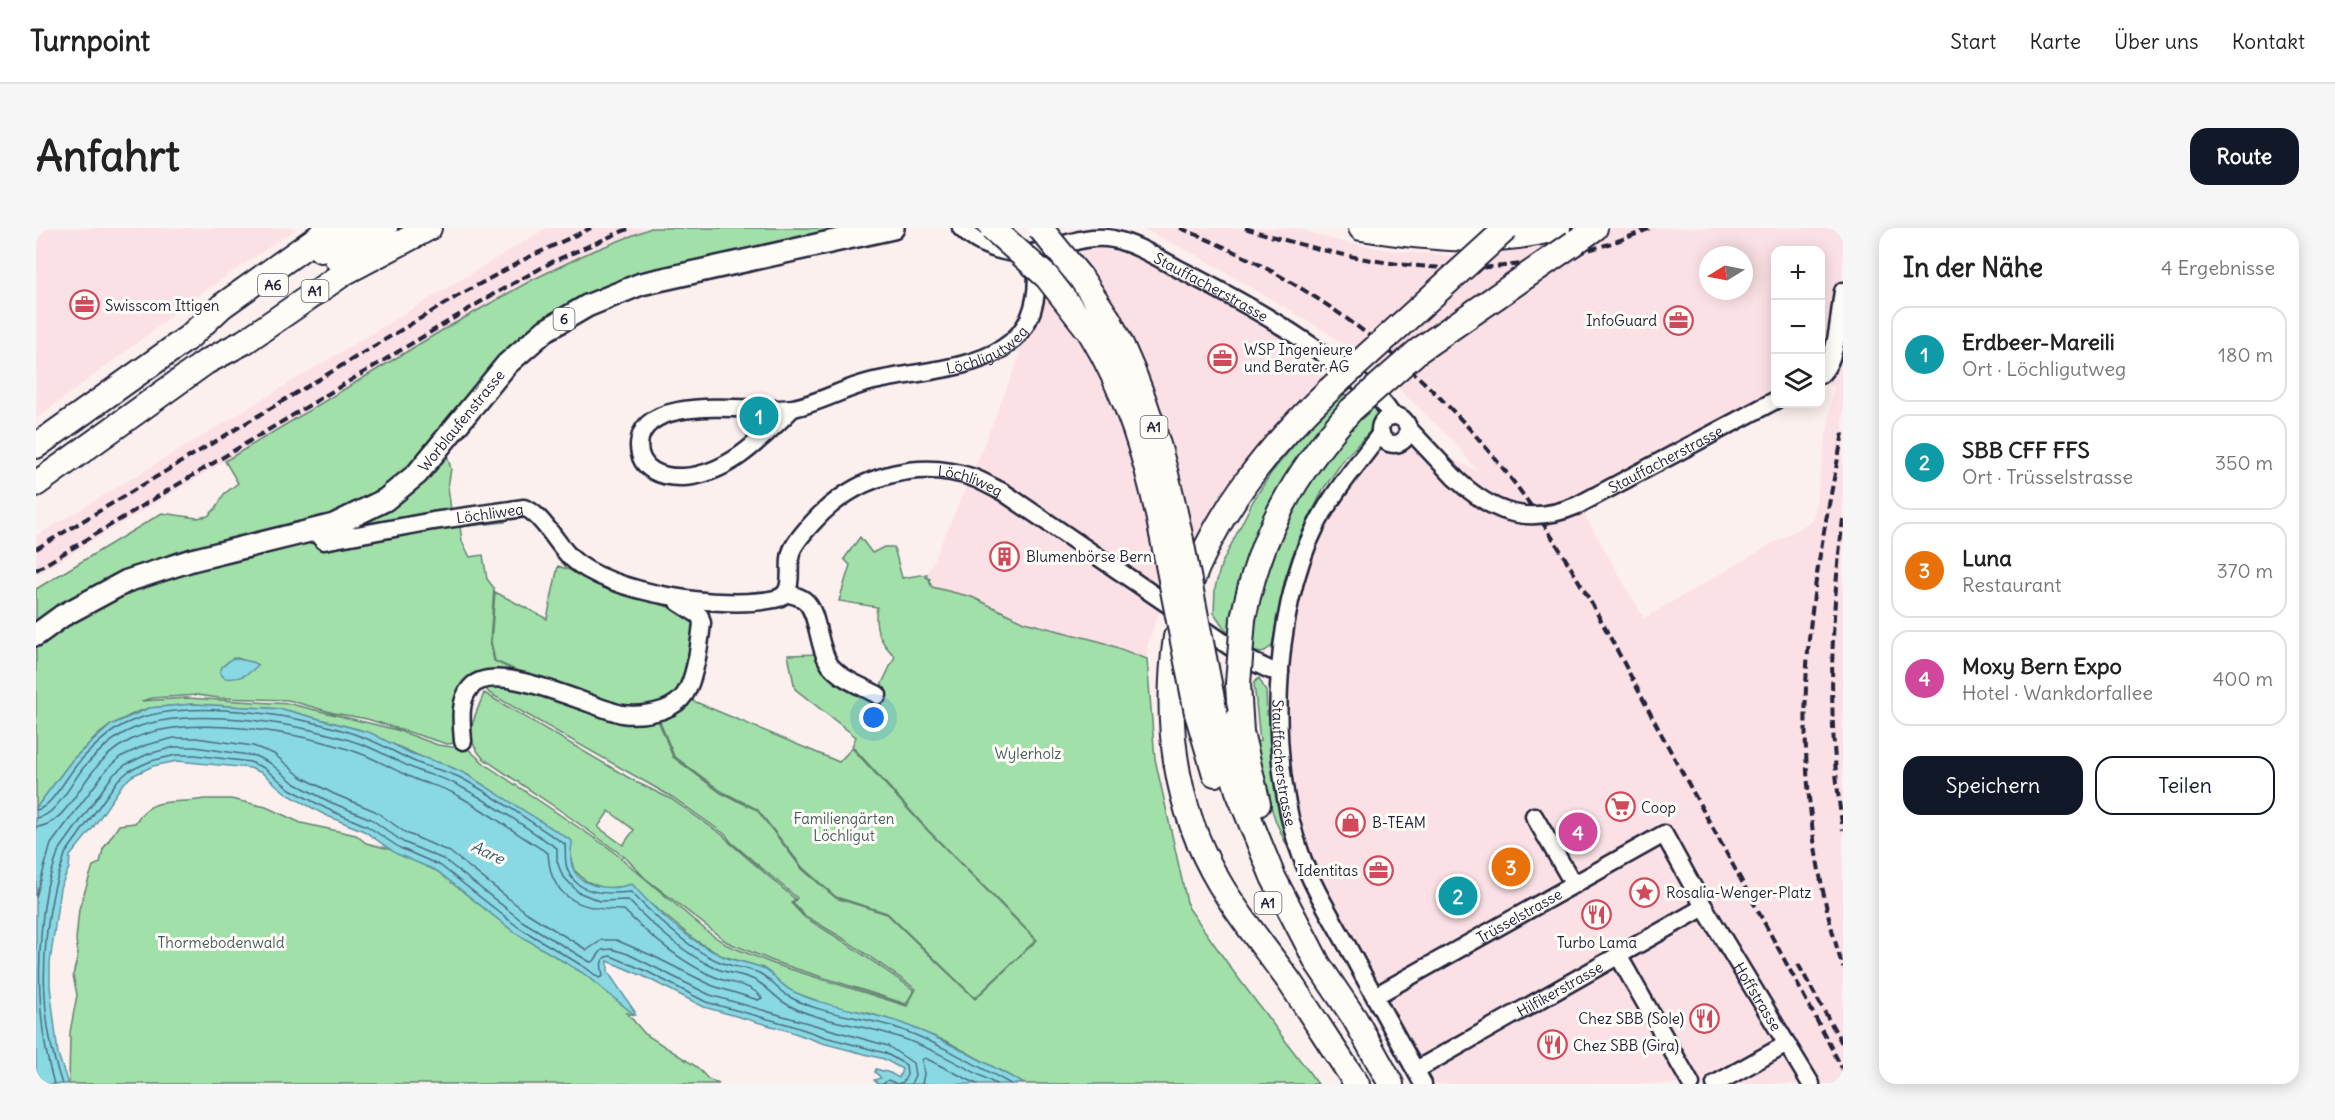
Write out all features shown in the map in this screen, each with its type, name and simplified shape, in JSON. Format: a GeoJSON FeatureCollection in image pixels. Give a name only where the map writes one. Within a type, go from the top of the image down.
{"type":"FeatureCollection","features":[{"type":"Feature","properties":{"kind":"highway"},"geometry":{"type":"LineString","coordinates":[[36,446],[189,337],[222,306],[331,228]]}},
{"type":"Feature","properties":{"kind":"highway","name":"A6"},"geometry":{"type":"LineString","coordinates":[[189,337],[228,316],[354,228]]}},
{"type":"Feature","properties":{"kind":"highway","name":"A6"},"geometry":{"type":"LineString","coordinates":[[206,362],[237,331],[386,228]]}},
{"type":"Feature","properties":{"kind":"highway","name":"A1"},"geometry":{"type":"LineString","coordinates":[[36,484],[206,362],[244,342],[311,294],[361,263],[429,228]]}},
{"type":"Feature","properties":{"kind":"highway","name":"A1"},"geometry":{"type":"LineString","coordinates":[[992,228],[1015,246],[1099,326]]}},
{"type":"Feature","properties":{"kind":"highway","name":"A1"},"geometry":{"type":"LineString","coordinates":[[1040,228],[1081,278],[1099,326],[1110,368],[1134,424],[1151,484],[1172,537],[1222,797],[1246,857],[1288,941],[1340,1036],[1362,1084]]}},
{"type":"Feature","properties":{"kind":"highway"},"geometry":{"type":"LineString","coordinates":[[1361,228],[1473,239],[1524,235],[1558,228]]}},
{"type":"Feature","properties":{"kind":"highway"},"geometry":{"type":"LineString","coordinates":[[1357,1084],[1220,884],[1194,829],[1184,799],[1172,737],[1170,685],[1176,637],[1187,593],[1215,529],[1242,485],[1288,430],[1329,390],[1507,228]]}},
{"type":"Feature","properties":{"kind":"highway"},"geometry":{"type":"LineString","coordinates":[[1355,1019],[1329,959],[1289,881],[1262,816],[1246,760],[1241,732],[1238,684],[1243,619],[1254,573],[1277,514],[1308,461],[1351,410],[1418,351],[1595,228]]}},
{"type":"Feature","properties":{"kind":"highway","name":"A1"},"geometry":{"type":"LineString","coordinates":[[1206,714],[1274,878],[1318,964],[1355,1019],[1391,1084]]}},
{"type":"Feature","properties":{"kind":"main road","name":"Worblaufenstrasse"},"geometry":{"type":"LineString","coordinates":[[36,635],[62,616],[127,581],[192,560],[318,529],[354,517],[385,500],[404,486],[430,459],[507,364],[546,330],[587,306],[641,284],[893,228]]}},
{"type":"Feature","properties":{"kind":"street"},"geometry":{"type":"LineString","coordinates":[[961,228],[977,241],[999,250],[1035,252]]}},
{"type":"Feature","properties":{"kind":"street","name":"Stauffacherstrasse"},"geometry":{"type":"LineString","coordinates":[[1035,252],[1072,241],[1092,238],[1119,241],[1142,250],[1237,300],[1308,342],[1374,394],[1392,416],[1402,419],[1455,478],[1488,504],[1511,513],[1545,515],[1578,505],[1771,403]]}},
{"type":"Feature","properties":{"kind":"street","name":"Löchligutweg"},"geometry":{"type":"LineString","coordinates":[[792,408],[739,456],[726,465],[706,473],[687,477],[664,476],[651,471],[641,455],[639,442],[642,432],[648,423],[661,415],[706,408],[792,408],[871,382],[969,363],[1008,344],[1022,332],[1031,315],[1037,289],[1035,252]]}},
{"type":"Feature","properties":{"kind":"street"},"geometry":{"type":"LineString","coordinates":[[1825,370],[1831,358],[1843,291]]}},
{"type":"Feature","properties":{"kind":"street","name":"Stauffacherstrasse"},"geometry":{"type":"LineString","coordinates":[[1392,416],[1383,422],[1381,434],[1336,491],[1308,542],[1290,599],[1280,672],[1280,737],[1287,798],[1296,840],[1308,872],[1420,1077]]}},
{"type":"Feature","properties":{"kind":"street"},"geometry":{"type":"LineString","coordinates":[[1381,434],[1388,442],[1396,443],[1404,439],[1408,428]]}},
{"type":"Feature","properties":{"kind":"street","name":"Löchliweg"},"geometry":{"type":"LineString","coordinates":[[318,529],[324,541],[433,521],[529,509],[569,556],[581,566],[618,582],[675,599],[716,602],[775,599],[786,593],[790,583],[789,561],[793,547],[805,531],[833,503],[861,485],[886,475],[917,470],[944,472],[975,478],[1003,492],[1251,661],[1280,672]]}},
{"type":"Feature","properties":{"kind":"street"},"geometry":{"type":"LineString","coordinates":[[786,593],[806,601],[810,607],[820,644],[831,666],[846,678],[878,695]]}},
{"type":"Feature","properties":{"kind":"street","name":"Löchliweg"},"geometry":{"type":"LineString","coordinates":[[464,741],[462,706],[465,697],[475,682],[485,678],[505,678],[536,685],[624,714],[654,713],[679,701],[685,695],[691,677],[702,623],[700,616],[675,599]]}},
{"type":"Feature","properties":{"kind":"street"},"geometry":{"type":"LineString","coordinates":[[1534,816],[1574,885]]}},
{"type":"Feature","properties":{"kind":"street","name":"Trüsselstrasse"},"geometry":{"type":"LineString","coordinates":[[1375,996],[1664,834],[1704,907]]}},
{"type":"Feature","properties":{"kind":"street","name":"Hilfikerstrasse"},"geometry":{"type":"LineString","coordinates":[[1420,1077],[1618,955],[1704,907]]}},
{"type":"Feature","properties":{"kind":"street","name":"Hoffstrasse"},"geometry":{"type":"LineString","coordinates":[[1704,907],[1812,1084]]}},
{"type":"Feature","properties":{"kind":"street"},"geometry":{"type":"LineString","coordinates":[[1618,955],[1691,1084]]}},
{"type":"Feature","properties":{"kind":"street"},"geometry":{"type":"LineString","coordinates":[[1715,1084],[1787,1044]]}},
{"type":"Feature","properties":{"kind":"shaded area"},"geometry":{"type":"Polygon","coordinates":[[[36,228],[297,228],[177,310],[158,327],[36,419],[36,228]]]}},
{"type":"Feature","properties":{"kind":"shaded area"},"geometry":{"type":"Polygon","coordinates":[[[546,228],[651,228],[615,241],[532,280],[441,331],[36,575],[36,536],[546,228]]]}},
{"type":"Feature","properties":{"kind":"shaded area"},"geometry":{"type":"Polygon","coordinates":[[[1141,228],[1295,228],[1338,241],[1396,251],[1447,255],[1529,249],[1611,228],[1843,228],[1843,1084],[1423,1084],[1309,861],[1295,812],[1286,752],[1284,677],[1293,603],[1315,537],[1367,456],[1388,442],[1396,443],[1404,439],[1416,441],[1477,471],[1456,444],[1382,373],[1326,332],[1196,255],[1141,228]],[[1771,246],[1771,402],[1579,505],[1644,618],[1813,520],[1834,386],[1825,384],[1825,246],[1771,246]]]}},
{"type":"Feature","properties":{"kind":"shaded area"},"geometry":{"type":"Polygon","coordinates":[[[1095,248],[1130,253],[1157,265],[1311,353],[1304,363],[1333,368],[1270,430],[1219,496],[1194,539],[1156,620],[1148,644],[1147,659],[1102,642],[1024,622],[972,597],[932,587],[926,577],[970,478],[1020,355],[1013,346],[1027,335],[1041,309],[1062,258],[1095,248]]]}},
{"type":"Feature","properties":{"kind":"green space"},"geometry":{"type":"Polygon","coordinates":[[[651,228],[860,228],[587,298],[413,469],[350,511],[191,554],[36,628],[36,589],[162,513],[197,518],[208,516],[224,494],[238,483],[225,461],[441,331],[532,280],[588,253],[651,228]]]}},
{"type":"Feature","properties":{"kind":"green space"},"geometry":{"type":"Polygon","coordinates":[[[1338,392],[1372,403],[1377,413],[1377,424],[1345,458],[1324,488],[1298,540],[1285,579],[1272,646],[1262,653],[1249,651],[1231,638],[1214,613],[1215,588],[1221,565],[1253,501],[1271,473],[1338,392]]]}},
{"type":"Feature","properties":{"kind":"green space","name":"Wylerholz"},"geometry":{"type":"Polygon","coordinates":[[[447,455],[451,469],[448,487],[452,518],[506,518],[505,522],[460,527],[462,541],[470,557],[483,555],[487,579],[494,588],[490,642],[494,661],[509,668],[505,677],[495,677],[655,713],[673,757],[721,793],[757,810],[802,869],[836,898],[887,914],[975,999],[1037,940],[928,830],[852,746],[856,737],[795,689],[788,655],[820,654],[876,696],[895,656],[885,646],[879,634],[876,622],[877,607],[839,601],[850,565],[844,559],[860,537],[872,553],[884,547],[894,547],[902,578],[927,574],[926,577],[930,579],[932,587],[972,597],[1024,622],[1102,642],[1147,659],[1155,759],[1188,907],[1318,1084],[1024,1084],[948,1042],[900,1023],[868,1013],[834,1007],[790,991],[763,968],[720,955],[695,940],[646,900],[623,887],[603,888],[586,881],[574,870],[571,859],[542,823],[466,774],[361,730],[282,709],[193,704],[149,708],[137,712],[99,734],[73,759],[36,808],[36,636],[92,599],[319,529],[431,460],[447,455]],[[237,658],[229,661],[222,668],[220,673],[225,678],[258,665],[237,658]],[[480,681],[475,682],[456,743],[447,744],[367,719],[334,713],[288,700],[197,695],[141,701],[187,698],[291,704],[397,730],[438,745],[459,748],[463,741],[467,748],[486,765],[609,848],[708,932],[727,945],[774,964],[907,1006],[916,989],[844,939],[804,915],[793,903],[797,898],[731,842],[726,835],[672,797],[489,693],[480,681]]]}},
{"type":"Feature","properties":{"kind":"green space"},"geometry":{"type":"Polygon","coordinates":[[[558,566],[639,594],[695,619],[696,639],[680,691],[677,690],[672,699],[634,711],[561,690],[495,661],[491,642],[495,592],[547,619],[558,566]]]}},
{"type":"Feature","properties":{"kind":"green space"},"geometry":{"type":"Polygon","coordinates":[[[1259,678],[1266,691],[1267,715],[1270,716],[1273,760],[1281,814],[1294,856],[1416,1084],[1413,1084],[1308,892],[1276,822],[1263,782],[1256,742],[1260,741],[1254,683],[1259,678]]]}},
{"type":"Feature","properties":{"kind":"green space","name":"Familiengärten Löchligut"},"geometry":{"type":"Polygon","coordinates":[[[484,693],[636,782],[671,799],[724,836],[795,899],[791,903],[804,917],[914,990],[906,1004],[775,962],[727,942],[645,878],[626,858],[484,759],[477,751],[471,735],[484,693]],[[609,811],[598,827],[623,845],[634,830],[609,811]]]}},
{"type":"Feature","properties":{"kind":"green space","name":"Familiengärten Löchligut"},"geometry":{"type":"Polygon","coordinates":[[[691,700],[839,762],[852,748],[927,830],[1036,940],[975,998],[887,913],[836,897],[803,868],[757,809],[721,791],[674,756],[657,715],[688,706],[691,700]]]}},
{"type":"Feature","properties":{"kind":"green space","name":"Thormebodenwald"},"geometry":{"type":"Polygon","coordinates":[[[204,799],[231,799],[266,807],[301,823],[356,835],[366,843],[389,849],[437,871],[514,932],[583,973],[635,1015],[627,1013],[645,1034],[697,1067],[708,1079],[719,1084],[69,1084],[70,1032],[77,995],[73,975],[78,955],[76,940],[79,909],[93,866],[100,863],[103,849],[119,825],[135,823],[142,814],[157,804],[204,799]]]}},
{"type":"Feature","properties":{"kind":"water"},"geometry":{"type":"Polygon","coordinates":[[[233,658],[258,665],[243,676],[225,678],[220,673],[222,667],[233,658]]]}},
{"type":"Feature","properties":{"kind":"water","name":"Aare"},"geometry":{"type":"Polygon","coordinates":[[[193,704],[282,709],[371,733],[410,753],[466,774],[572,841],[571,858],[574,870],[586,882],[604,887],[632,884],[673,924],[708,949],[725,957],[764,969],[788,989],[805,997],[917,1029],[964,1051],[1024,1084],[878,1084],[874,1080],[881,1078],[875,1072],[876,1069],[899,1078],[902,1069],[884,1059],[822,1043],[789,1031],[704,1007],[608,961],[608,972],[635,1015],[583,973],[514,932],[437,871],[397,854],[364,831],[325,815],[287,794],[262,773],[250,768],[177,761],[153,766],[132,776],[122,785],[70,856],[69,868],[60,888],[50,963],[50,986],[58,1054],[68,1084],[36,1084],[36,808],[73,759],[111,725],[149,708],[193,704]]]}},
{"type":"Feature","properties":{"kind":"railway"},"geometry":{"type":"LineString","coordinates":[[36,549],[456,297],[527,258],[591,228]]}},
{"type":"Feature","properties":{"kind":"railway"},"geometry":{"type":"LineString","coordinates":[[36,570],[492,295],[554,261],[630,228]]}},
{"type":"Feature","properties":{"kind":"railway"},"geometry":{"type":"LineString","coordinates":[[1180,228],[1236,252],[1289,281],[1339,313],[1386,349],[1431,389],[1511,478],[1546,528],[1593,605],[1843,1070]]}},
{"type":"Feature","properties":{"kind":"railway"},"geometry":{"type":"LineString","coordinates":[[1245,228],[1349,256],[1399,264],[1448,268],[1498,266],[1547,260],[1598,247],[1651,228]]}},
{"type":"Feature","properties":{"kind":"railway"},"geometry":{"type":"LineString","coordinates":[[1843,433],[1813,603],[1806,695],[1808,787],[1813,833],[1820,878],[1843,968]]}},
{"type":"Feature","properties":{"kind":"railway"},"geometry":{"type":"LineString","coordinates":[[1843,519],[1835,597],[1832,675],[1834,753],[1843,830]]}},
{"type":"Feature","properties":{"kind":"railway"},"geometry":{"type":"LineString","coordinates":[[1798,964],[1843,1045]]}},
{"type":"Feature","properties":{"kind":"place","name":"Swisscom Ittigen"},"geometry":{"type":"Point","coordinates":[84,305]}},
{"type":"Feature","properties":{"kind":"place","name":"InfoGuard"},"geometry":{"type":"Point","coordinates":[1678,320]}},
{"type":"Feature","properties":{"kind":"place","name":"WSP Ingenieure und Berater AG"},"geometry":{"type":"Point","coordinates":[1223,358]}},
{"type":"Feature","properties":{"kind":"place","name":"Erdbeer-Mareili"},"geometry":{"type":"Point","coordinates":[759,416]}},
{"type":"Feature","properties":{"kind":"place","name":"Blumenbörse Bern"},"geometry":{"type":"Point","coordinates":[1005,556]}},
{"type":"Feature","properties":{"kind":"place","name":"Coop"},"geometry":{"type":"Point","coordinates":[1620,807]}},
{"type":"Feature","properties":{"kind":"place","name":"B-TEAM"},"geometry":{"type":"Point","coordinates":[1351,822]}},
{"type":"Feature","properties":{"kind":"place","name":"Moxy Bern Expo"},"geometry":{"type":"Point","coordinates":[1578,832]}},
{"type":"Feature","properties":{"kind":"place","name":"Luna"},"geometry":{"type":"Point","coordinates":[1511,867]}},
{"type":"Feature","properties":{"kind":"place","name":"Identitas"},"geometry":{"type":"Point","coordinates":[1379,870]}},
{"type":"Feature","properties":{"kind":"place","name":"Rosalia-Wenger-Platz"},"geometry":{"type":"Point","coordinates":[1645,892]}},
{"type":"Feature","properties":{"kind":"place","name":"SBB CFF FFS"},"geometry":{"type":"Point","coordinates":[1458,896]}},
{"type":"Feature","properties":{"kind":"place","name":"Turbo Lama"},"geometry":{"type":"Point","coordinates":[1597,915]}},
{"type":"Feature","properties":{"kind":"place","name":"Chez SBB (Sole)"},"geometry":{"type":"Point","coordinates":[1705,1018]}},
{"type":"Feature","properties":{"kind":"place","name":"Chez SBB (Gira)"},"geometry":{"type":"Point","coordinates":[1552,1045]}}]}
